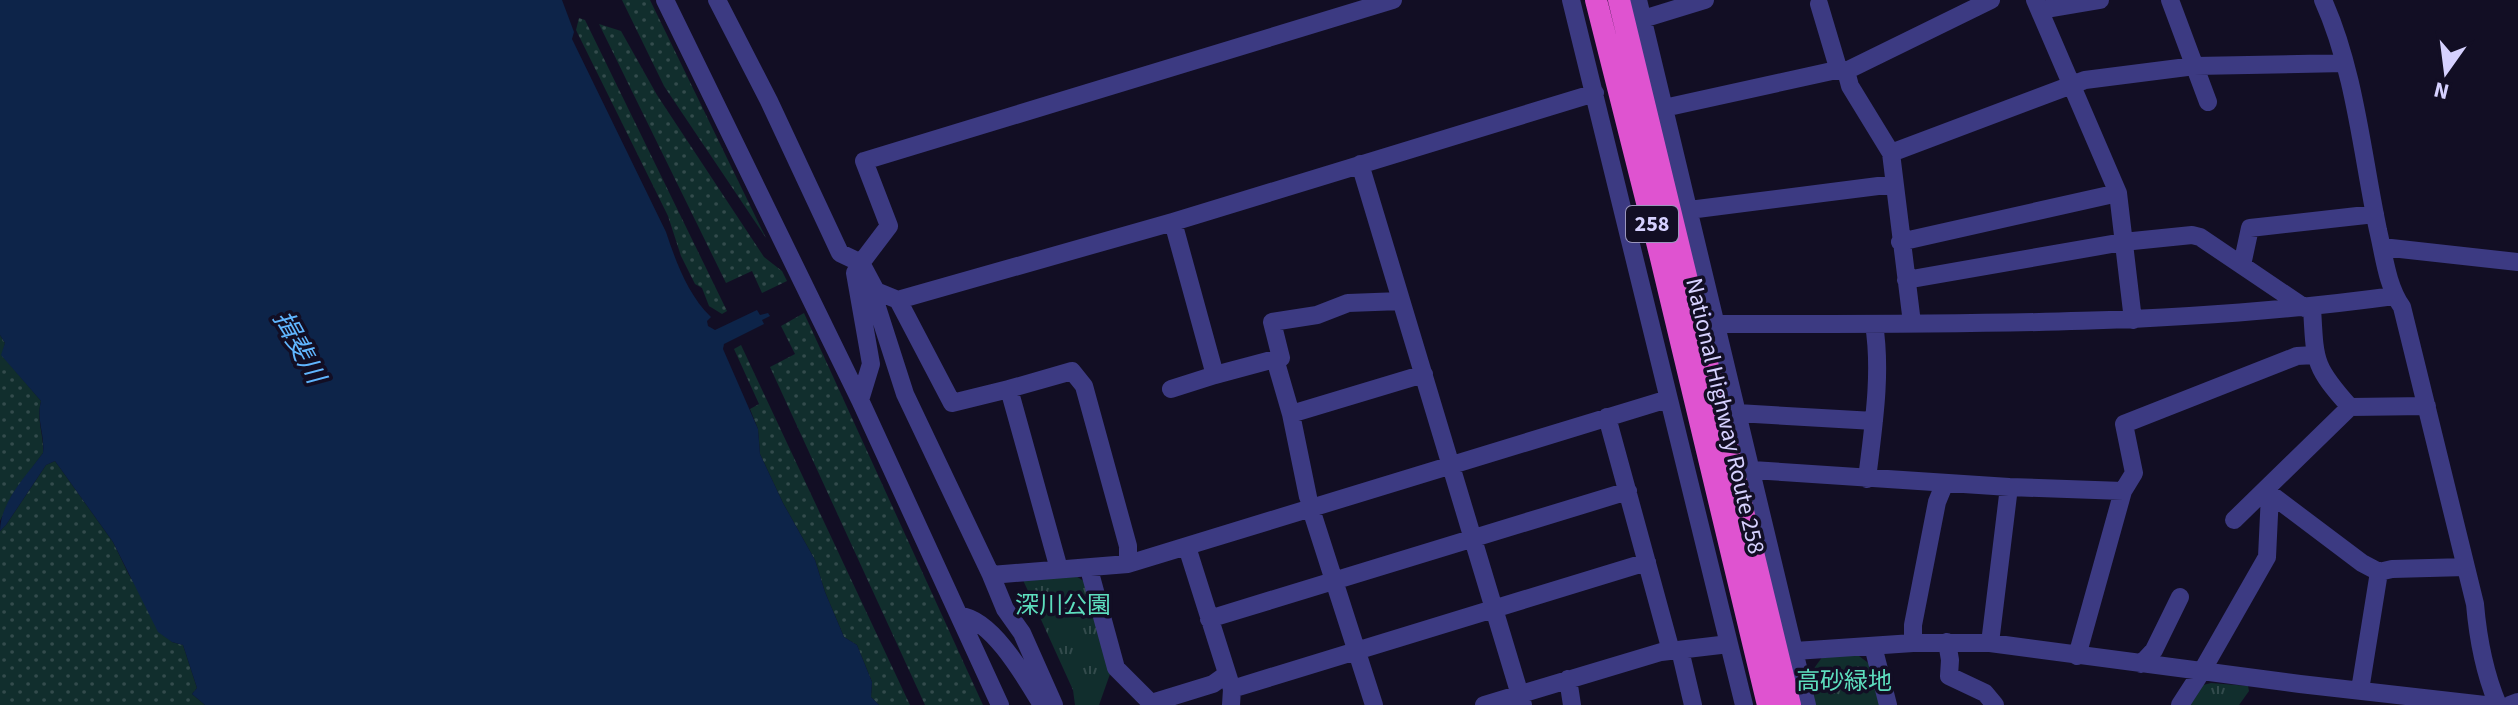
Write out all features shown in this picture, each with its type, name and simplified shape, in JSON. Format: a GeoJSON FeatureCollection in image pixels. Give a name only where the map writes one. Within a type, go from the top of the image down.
{"type":"FeatureCollection","features":[{"type":"Feature","properties":{"kind":"highway","name":"National Highway Route 258"},"geometry":{"type":"LineString","coordinates":[[1596,0],[1660,254],[1790,705]]}},
{"type":"Feature","properties":{"kind":"highway","name":"National Highway Route 258"},"geometry":{"type":"LineString","coordinates":[[1619,0],[1716,447],[1768,705]]}},
{"type":"Feature","properties":{"kind":"street"},"geometry":{"type":"LineString","coordinates":[[665,0],[860,400],[1000,705]]}},
{"type":"Feature","properties":{"kind":"street"},"geometry":{"type":"LineString","coordinates":[[717,0],[769,101],[840,253],[861,263],[876,291],[877,307],[905,394],[1005,609],[1022,633],[1054,705]]}},
{"type":"Feature","properties":{"kind":"street"},"geometry":{"type":"LineString","coordinates":[[860,400],[871,364],[855,273],[889,226],[864,161],[1393,0]]}},
{"type":"Feature","properties":{"kind":"street"},"geometry":{"type":"LineString","coordinates":[[1571,0],[1744,705]]}},
{"type":"Feature","properties":{"kind":"street"},"geometry":{"type":"LineString","coordinates":[[1638,0],[1807,705]]}},
{"type":"Feature","properties":{"kind":"street"},"geometry":{"type":"LineString","coordinates":[[1643,19],[1705,0]]}},
{"type":"Feature","properties":{"kind":"street"},"geometry":{"type":"LineString","coordinates":[[1664,108],[1842,71],[1991,0]]}},
{"type":"Feature","properties":{"kind":"street"},"geometry":{"type":"LineString","coordinates":[[2100,0],[2038,5],[2118,193],[2133,320]]}},
{"type":"Feature","properties":{"kind":"street"},"geometry":{"type":"LineString","coordinates":[[2170,0],[2208,102]]}},
{"type":"Feature","properties":{"kind":"street"},"geometry":{"type":"LineString","coordinates":[[2323,0],[2345,63],[2382,247],[2394,296],[2402,307],[2475,604],[2480,647],[2498,705]]}},
{"type":"Feature","properties":{"kind":"street"},"geometry":{"type":"LineString","coordinates":[[1819,4],[1842,71],[1891,153],[1912,323]]}},
{"type":"Feature","properties":{"kind":"street"},"geometry":{"type":"LineString","coordinates":[[1891,153],[2072,83],[2195,66],[2345,63]]}},
{"type":"Feature","properties":{"kind":"street"},"geometry":{"type":"LineString","coordinates":[[876,291],[898,300],[1173,222],[1595,93]]}},
{"type":"Feature","properties":{"kind":"street"},"geometry":{"type":"LineString","coordinates":[[1360,164],[1522,700]]}},
{"type":"Feature","properties":{"kind":"street"},"geometry":{"type":"LineString","coordinates":[[1689,210],[1894,184]]}},
{"type":"Feature","properties":{"kind":"street"},"geometry":{"type":"LineString","coordinates":[[1900,242],[2118,193]]}},
{"type":"Feature","properties":{"kind":"street"},"geometry":{"type":"LineString","coordinates":[[2242,265],[2250,228],[2375,214]]}},
{"type":"Feature","properties":{"kind":"street"},"geometry":{"type":"LineString","coordinates":[[1173,222],[1215,375]]}},
{"type":"Feature","properties":{"kind":"street"},"geometry":{"type":"LineString","coordinates":[[1906,280],[2123,242],[2192,235],[2308,308],[2315,355],[2325,380],[2350,407]]}},
{"type":"Feature","properties":{"kind":"street"},"geometry":{"type":"LineString","coordinates":[[2382,247],[2518,262]]}},
{"type":"Feature","properties":{"kind":"street"},"geometry":{"type":"LineString","coordinates":[[1715,324],[2066,323],[2308,308],[2394,296]]}},
{"type":"Feature","properties":{"kind":"street"},"geometry":{"type":"LineString","coordinates":[[898,300],[952,403],[1072,371],[1084,386],[1128,546],[1128,564]]}},
{"type":"Feature","properties":{"kind":"street"},"geometry":{"type":"LineString","coordinates":[[1171,389],[1281,358],[1272,322],[1317,315],[1348,303],[1401,301]]}},
{"type":"Feature","properties":{"kind":"street"},"geometry":{"type":"LineString","coordinates":[[1867,479],[1874,421],[1874,324]]}},
{"type":"Feature","properties":{"kind":"street"},"geometry":{"type":"LineString","coordinates":[[2077,656],[2123,491],[2134,473],[2124,424],[2297,356],[2315,355]]}},
{"type":"Feature","properties":{"kind":"street"},"geometry":{"type":"LineString","coordinates":[[1275,359],[1291,414],[1310,503],[1374,705]]}},
{"type":"Feature","properties":{"kind":"street"},"geometry":{"type":"LineString","coordinates":[[1291,414],[1424,374]]}},
{"type":"Feature","properties":{"kind":"street"},"geometry":{"type":"LineString","coordinates":[[1009,389],[1059,569]]}},
{"type":"Feature","properties":{"kind":"street"},"geometry":{"type":"LineString","coordinates":[[991,575],[1128,564],[1187,547],[1310,503],[1452,465],[1668,399]]}},
{"type":"Feature","properties":{"kind":"street"},"geometry":{"type":"LineString","coordinates":[[2234,520],[2268,492],[2350,407],[2427,406]]}},
{"type":"Feature","properties":{"kind":"street"},"geometry":{"type":"LineString","coordinates":[[1737,413],[1874,421]]}},
{"type":"Feature","properties":{"kind":"street"},"geometry":{"type":"LineString","coordinates":[[1607,417],[1647,562],[1693,705]]}},
{"type":"Feature","properties":{"kind":"street"},"geometry":{"type":"LineString","coordinates":[[1752,470],[1944,485],[2123,491]]}},
{"type":"Feature","properties":{"kind":"street"},"geometry":{"type":"LineString","coordinates":[[1913,643],[1913,625],[1937,502],[1944,485]]}},
{"type":"Feature","properties":{"kind":"street"},"geometry":{"type":"LineString","coordinates":[[1990,643],[2009,487]]}},
{"type":"Feature","properties":{"kind":"street"},"geometry":{"type":"LineString","coordinates":[[1209,619],[1628,491]]}},
{"type":"Feature","properties":{"kind":"street"},"geometry":{"type":"LineString","coordinates":[[2268,492],[2362,563],[2379,572],[2466,567]]}},
{"type":"Feature","properties":{"kind":"street"},"geometry":{"type":"LineString","coordinates":[[2180,705],[2267,557],[2268,492]]}},
{"type":"Feature","properties":{"kind":"street"},"geometry":{"type":"LineString","coordinates":[[1187,547],[1230,690]]}},
{"type":"Feature","properties":{"kind":"street"},"geometry":{"type":"LineString","coordinates":[[1089,569],[1116,668],[1151,703],[1213,684],[1230,690],[1647,562]]}},
{"type":"Feature","properties":{"kind":"street"},"geometry":{"type":"LineString","coordinates":[[2361,695],[2379,572]]}},
{"type":"Feature","properties":{"kind":"street"},"geometry":{"type":"LineString","coordinates":[[2141,664],[2154,650],[2180,597]]}},
{"type":"Feature","properties":{"kind":"street"},"geometry":{"type":"LineString","coordinates":[[961,616],[973,618],[1010,655],[1042,705]]}},
{"type":"Feature","properties":{"kind":"street"},"geometry":{"type":"LineString","coordinates":[[1947,642],[1949,676],[1985,693],[1995,705]]}},
{"type":"Feature","properties":{"kind":"street"},"geometry":{"type":"LineString","coordinates":[[1795,651],[1913,643],[1990,643],[2361,695],[2485,705]]}},
{"type":"Feature","properties":{"kind":"street"},"geometry":{"type":"LineString","coordinates":[[1484,705],[1522,700],[1568,679],[1661,652],[1729,644]]}},
{"type":"Feature","properties":{"kind":"street"},"geometry":{"type":"LineString","coordinates":[[1873,646],[1888,705]]}},
{"type":"Feature","properties":{"kind":"street"},"geometry":{"type":"LineString","coordinates":[[1568,679],[1572,705]]}},
{"type":"Feature","properties":{"kind":"street"},"geometry":{"type":"LineString","coordinates":[[2510,705],[2518,702]]}},
{"type":"Feature","properties":{"kind":"green space"},"geometry":{"type":"Polygon","coordinates":[[[622,0],[650,0],[766,238],[664,86],[622,0]]]}},
{"type":"Feature","properties":{"kind":"green space"},"geometry":{"type":"Polygon","coordinates":[[[579,18],[585,20],[727,311],[722,314],[709,306],[702,288],[695,284],[681,256],[668,216],[576,30],[579,18]]]}},
{"type":"Feature","properties":{"kind":"green space"},"geometry":{"type":"Polygon","coordinates":[[[599,24],[621,31],[657,95],[764,257],[782,271],[787,281],[762,293],[752,271],[726,283],[599,24]]]}},
{"type":"Feature","properties":{"kind":"green space"},"geometry":{"type":"Polygon","coordinates":[[[804,313],[983,705],[925,705],[770,367],[795,354],[781,326],[804,313]]]}},
{"type":"Feature","properties":{"kind":"green space"},"geometry":{"type":"Polygon","coordinates":[[[0,335],[5,343],[2,355],[41,401],[39,414],[43,453],[12,495],[0,521],[0,335]]]}},
{"type":"Feature","properties":{"kind":"green space"},"geometry":{"type":"Polygon","coordinates":[[[741,345],[910,705],[879,705],[871,697],[872,682],[857,645],[844,637],[815,560],[760,454],[758,429],[750,409],[759,404],[734,349],[741,345]]]}},
{"type":"Feature","properties":{"kind":"green space"},"geometry":{"type":"Polygon","coordinates":[[[55,461],[113,542],[129,575],[172,642],[183,645],[197,688],[192,694],[205,705],[0,705],[0,531],[46,465],[55,461]]]}},
{"type":"Feature","properties":{"kind":"green space","name":"深川公園"},"geometry":{"type":"Polygon","coordinates":[[[1076,576],[1085,582],[1110,674],[1099,705],[1075,705],[1073,690],[1023,580],[1076,576]]]}},
{"type":"Feature","properties":{"kind":"green space","name":"高砂緑地"},"geometry":{"type":"Polygon","coordinates":[[[1823,656],[1859,656],[1871,665],[1881,705],[1814,705],[1807,678],[1823,656]]]}},
{"type":"Feature","properties":{"kind":"green space"},"geometry":{"type":"Polygon","coordinates":[[[2203,685],[2248,686],[2249,691],[2239,705],[2190,705],[2203,685]]]}},
{"type":"Feature","properties":{"kind":"water","name":"揖斐川"},"geometry":{"type":"Polygon","coordinates":[[[0,0],[562,0],[574,32],[572,39],[666,232],[684,278],[711,317],[707,321],[708,326],[715,330],[757,310],[760,315],[768,313],[770,316],[762,320],[764,324],[724,344],[723,349],[758,429],[760,454],[815,560],[844,637],[857,645],[872,682],[871,697],[879,705],[205,705],[192,694],[197,688],[183,645],[172,642],[158,632],[113,542],[55,461],[46,465],[0,531],[9,499],[43,453],[43,446],[39,414],[41,401],[1,355],[5,343],[0,335],[0,0]]]}}]}
